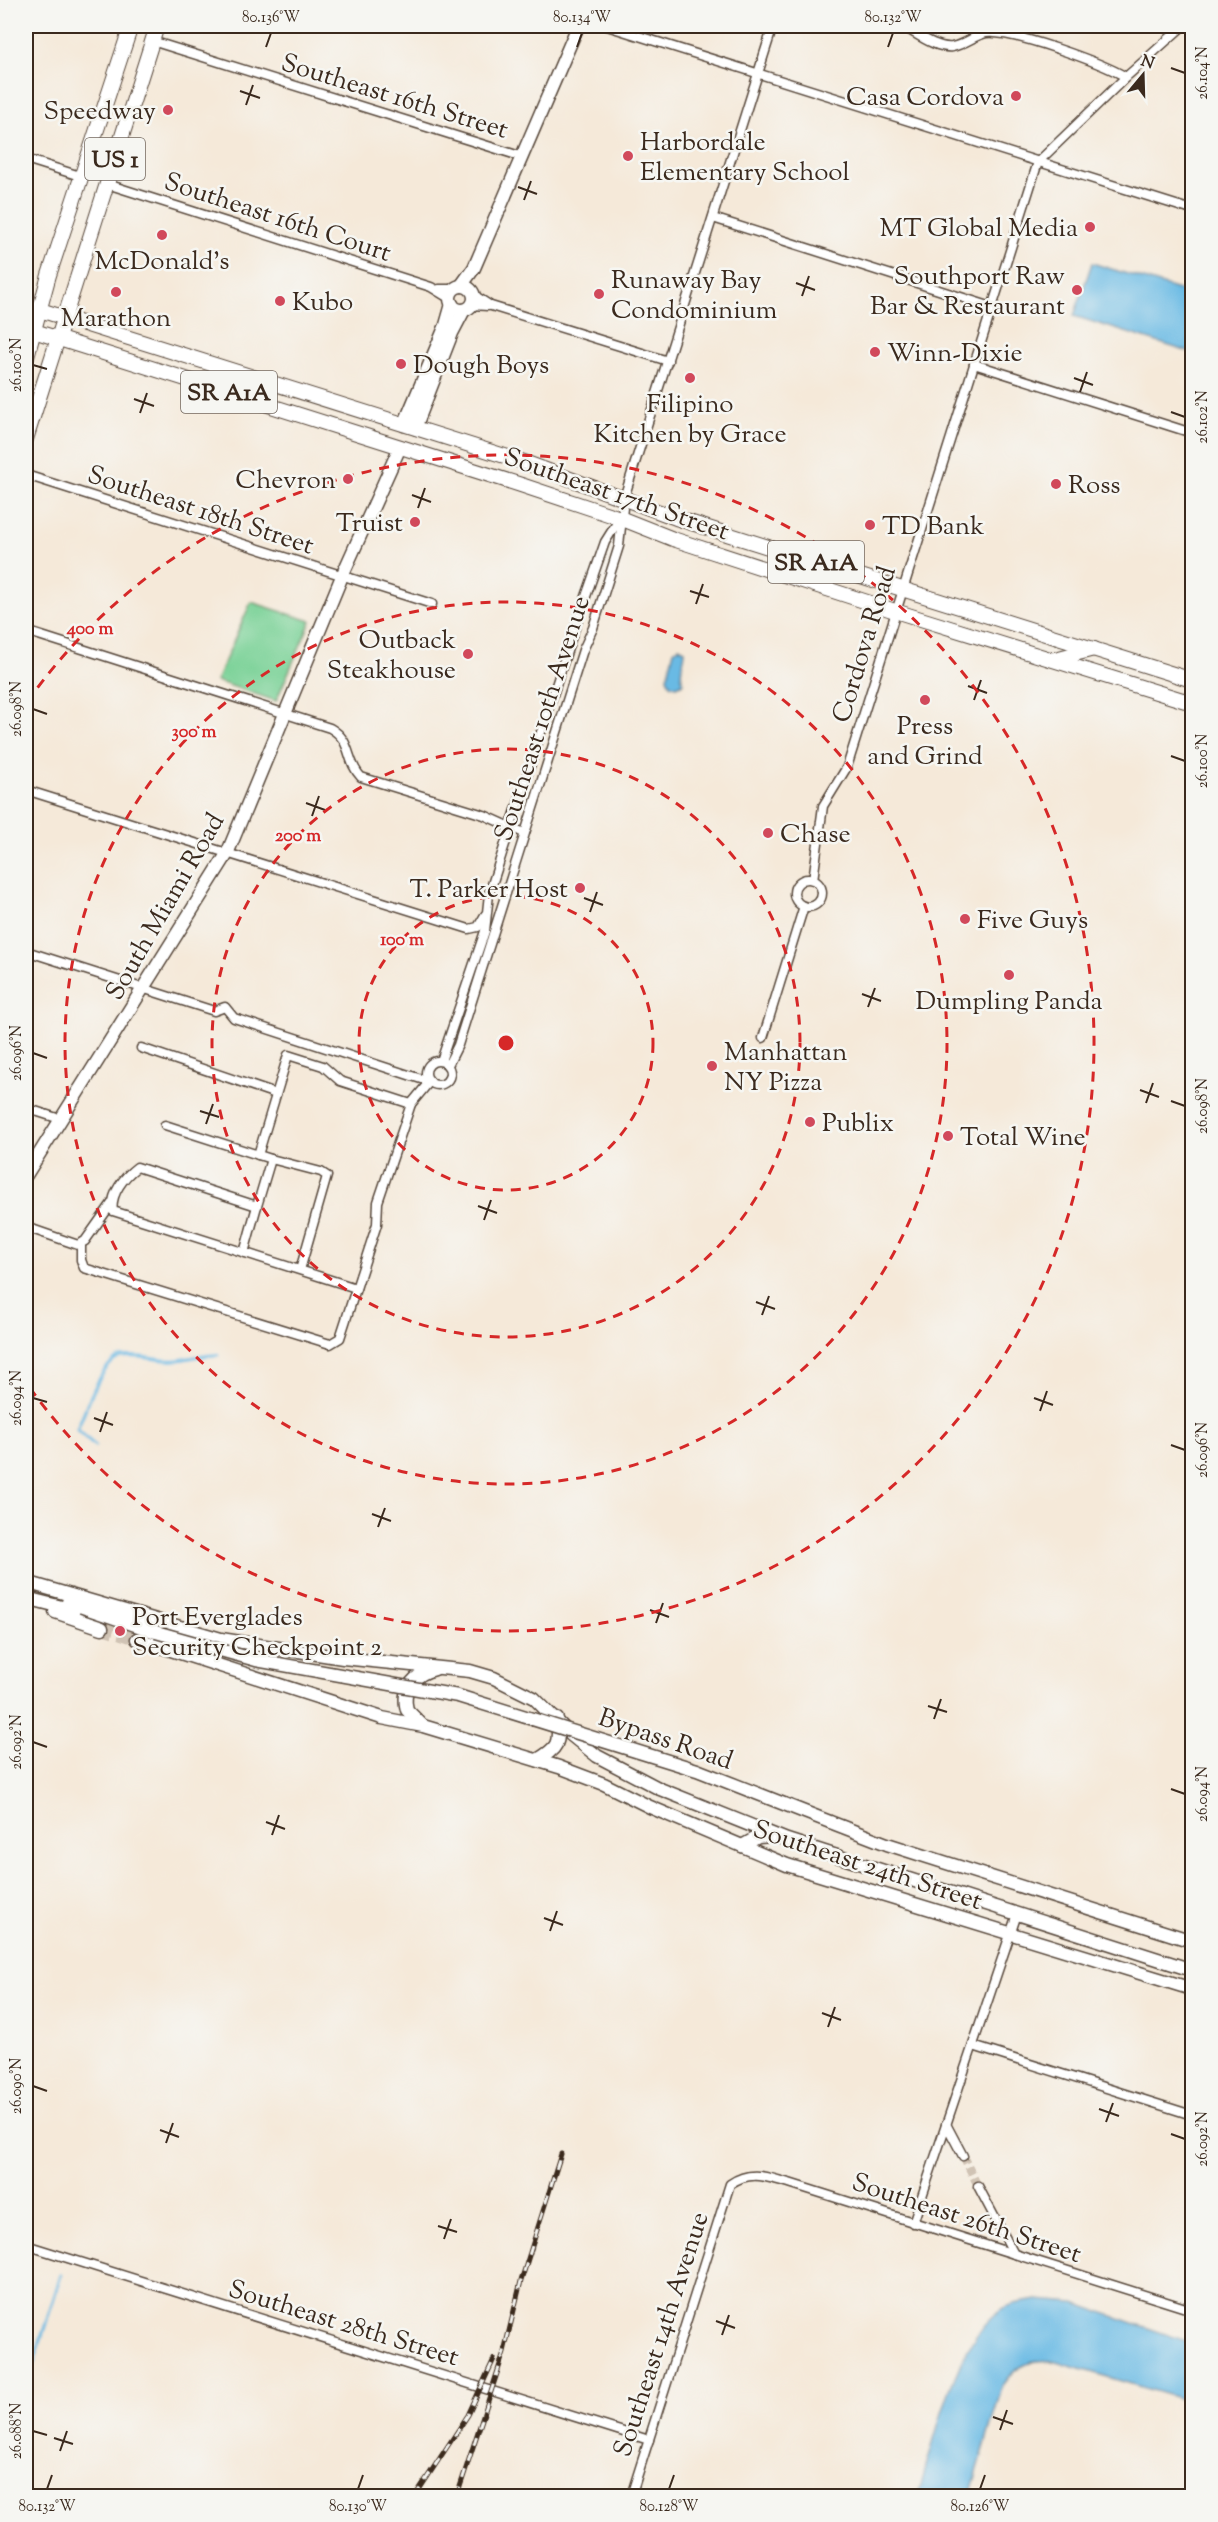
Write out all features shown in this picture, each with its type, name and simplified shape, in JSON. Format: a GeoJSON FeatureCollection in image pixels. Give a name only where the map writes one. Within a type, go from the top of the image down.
{"type":"FeatureCollection","features":[{"type":"Feature","properties":{"kind":"main road","name":"US 1"},"geometry":{"type":"LineString","coordinates":[[26,439],[157,26]]}},
{"type":"Feature","properties":{"kind":"main road","name":"US 1"},"geometry":{"type":"LineString","coordinates":[[26,360],[30,329],[40,310],[80,176],[130,28]]}},
{"type":"Feature","properties":{"kind":"main road","name":"Southeast 17th Street"},"geometry":{"type":"LineString","coordinates":[[40,310],[527,463],[676,518],[1192,680]]}},
{"type":"Feature","properties":{"kind":"main road","name":"Southeast 17th Street"},"geometry":{"type":"LineString","coordinates":[[30,329],[620,518],[673,539],[895,611],[1192,703]]}},
{"type":"Feature","properties":{"kind":"main road"},"geometry":{"type":"LineString","coordinates":[[400,447],[419,439],[439,436]]}},
{"type":"Feature","properties":{"kind":"main road"},"geometry":{"type":"LineString","coordinates":[[1053,660],[1094,649]]}},
{"type":"Feature","properties":{"kind":"main road"},"geometry":{"type":"LineString","coordinates":[[1081,669],[1086,662],[1094,658],[1124,658]]}},
{"type":"Feature","properties":{"kind":"street"},"geometry":{"type":"LineString","coordinates":[[110,26],[130,28]]}},
{"type":"Feature","properties":{"kind":"street"},"geometry":{"type":"LineString","coordinates":[[409,426],[452,333],[462,297],[578,26]]}},
{"type":"Feature","properties":{"kind":"street"},"geometry":{"type":"LineString","coordinates":[[607,26],[1192,210]]}},
{"type":"Feature","properties":{"kind":"street","name":"Southeast 10th Avenue"},"geometry":{"type":"LineString","coordinates":[[444,1063],[458,1045],[546,764],[619,546],[620,518],[624,498],[772,26]]}},
{"type":"Feature","properties":{"kind":"street"},"geometry":{"type":"LineString","coordinates":[[902,26],[940,46],[952,47],[986,33],[1021,39],[1107,66],[1126,77]]}},
{"type":"Feature","properties":{"kind":"street","name":"Cordova Road"},"geometry":{"type":"LineString","coordinates":[[813,880],[823,806],[847,767],[1038,162],[1183,26]]}},
{"type":"Feature","properties":{"kind":"street","name":"Southeast 16th Street"},"geometry":{"type":"LineString","coordinates":[[152,41],[523,157]]}},
{"type":"Feature","properties":{"kind":"street"},"geometry":{"type":"LineString","coordinates":[[26,159],[80,176]]}},
{"type":"Feature","properties":{"kind":"street","name":"Southeast 16th Court"},"geometry":{"type":"LineString","coordinates":[[107,184],[668,361]]}},
{"type":"Feature","properties":{"kind":"street"},"geometry":{"type":"LineString","coordinates":[[713,218],[992,307]]}},
{"type":"Feature","properties":{"kind":"street","name":"Southeast 17th Street"},"geometry":{"type":"LineString","coordinates":[[26,305],[40,310]]}},
{"type":"Feature","properties":{"kind":"street"},"geometry":{"type":"LineString","coordinates":[[974,364],[1192,433]]}},
{"type":"Feature","properties":{"kind":"street","name":"South Miami Road"},"geometry":{"type":"LineString","coordinates":[[26,1175],[227,854],[342,576],[400,447]]}},
{"type":"Feature","properties":{"kind":"street","name":"Southeast 18th Street"},"geometry":{"type":"LineString","coordinates":[[26,475],[432,604]]}},
{"type":"Feature","properties":{"kind":"street","name":"Southeast 10th Avenue"},"geometry":{"type":"LineString","coordinates":[[444,1063],[485,931],[489,894],[532,759],[605,542],[620,518]]}},
{"type":"Feature","properties":{"kind":"street"},"geometry":{"type":"LineString","coordinates":[[26,631],[330,728],[341,734],[348,747],[352,768],[361,777],[484,815],[524,833]]}},
{"type":"Feature","properties":{"kind":"street"},"geometry":{"type":"LineString","coordinates":[[532,759],[546,764]]}},
{"type":"Feature","properties":{"kind":"street"},"geometry":{"type":"LineString","coordinates":[[26,790],[469,929],[478,927],[489,907]]}},
{"type":"Feature","properties":{"kind":"street"},"geometry":{"type":"LineString","coordinates":[[802,880],[813,880],[820,887],[821,897],[814,905],[804,906],[795,899],[794,888],[802,880]]}},
{"type":"Feature","properties":{"kind":"street"},"geometry":{"type":"LineString","coordinates":[[763,1038],[804,906]]}},
{"type":"Feature","properties":{"kind":"street"},"geometry":{"type":"LineString","coordinates":[[26,951],[214,1011],[225,1007],[234,1018],[429,1080]]}},
{"type":"Feature","properties":{"kind":"street"},"geometry":{"type":"LineString","coordinates":[[141,1048],[276,1094]]}},
{"type":"Feature","properties":{"kind":"street"},"geometry":{"type":"LineString","coordinates":[[258,1155],[288,1055],[323,1066],[340,1081],[411,1104]]}},
{"type":"Feature","properties":{"kind":"street","name":"Southeast 10th Avenue"},"geometry":{"type":"LineString","coordinates":[[434,1061],[444,1063],[450,1073],[447,1081],[440,1084],[429,1080],[426,1073],[428,1066],[434,1061]]}},
{"type":"Feature","properties":{"kind":"street","name":"Southeast 10th Avenue"},"geometry":{"type":"LineString","coordinates":[[81,1243],[81,1260],[84,1268],[330,1344],[340,1338],[377,1224],[378,1202],[411,1104],[429,1080]]}},
{"type":"Feature","properties":{"kind":"street"},"geometry":{"type":"LineString","coordinates":[[26,1108],[60,1119]]}},
{"type":"Feature","properties":{"kind":"street"},"geometry":{"type":"LineString","coordinates":[[165,1125],[271,1159],[321,1172],[327,1176],[300,1270]]}},
{"type":"Feature","properties":{"kind":"street"},"geometry":{"type":"LineString","coordinates":[[244,1253],[271,1159]]}},
{"type":"Feature","properties":{"kind":"street"},"geometry":{"type":"LineString","coordinates":[[26,1227],[78,1245],[112,1203],[117,1190],[137,1167],[258,1206]]}},
{"type":"Feature","properties":{"kind":"street"},"geometry":{"type":"LineString","coordinates":[[112,1203],[113,1211],[356,1288]]}},
{"type":"Feature","properties":{"kind":"street","name":"Bypass Road"},"geometry":{"type":"LineString","coordinates":[[26,1582],[56,1598],[114,1619],[256,1659],[458,1696],[697,1770],[887,1844],[1192,1941]]}},
{"type":"Feature","properties":{"kind":"street","name":"Southeast 24th Street"},"geometry":{"type":"LineString","coordinates":[[26,1582],[221,1639],[343,1658],[482,1674],[514,1686],[534,1698],[581,1744],[605,1762],[660,1790],[777,1836],[1192,1970]]}},
{"type":"Feature","properties":{"kind":"street"},"geometry":{"type":"LineString","coordinates":[[26,1600],[102,1628]]}},
{"type":"Feature","properties":{"kind":"street","name":"Bypass Road"},"geometry":{"type":"LineString","coordinates":[[26,1600],[114,1619]]}},
{"type":"Feature","properties":{"kind":"street","name":"Southeast 24th Street"},"geometry":{"type":"LineString","coordinates":[[137,1639],[382,1718],[423,1726],[537,1760],[604,1784],[650,1807],[787,1865],[1192,1989]]}},
{"type":"Feature","properties":{"kind":"street"},"geometry":{"type":"LineString","coordinates":[[423,1726],[416,1722],[407,1710],[406,1695],[411,1681],[423,1672],[439,1668]]}},
{"type":"Feature","properties":{"kind":"street"},"geometry":{"type":"LineString","coordinates":[[537,1760],[551,1752],[557,1745],[559,1737],[557,1719]]}},
{"type":"Feature","properties":{"kind":"street"},"geometry":{"type":"LineString","coordinates":[[690,1824],[702,1823],[720,1829],[725,1826],[726,1820],[722,1815]]}},
{"type":"Feature","properties":{"kind":"street"},"geometry":{"type":"LineString","coordinates":[[742,1846],[759,1837],[777,1836]]}},
{"type":"Feature","properties":{"kind":"street"},"geometry":{"type":"LineString","coordinates":[[918,1906],[924,1885]]}},
{"type":"Feature","properties":{"kind":"street"},"geometry":{"type":"LineString","coordinates":[[913,2223],[1017,1914]]}},
{"type":"Feature","properties":{"kind":"street"},"geometry":{"type":"LineString","coordinates":[[1115,1967],[1122,1946]]}},
{"type":"Feature","properties":{"kind":"street"},"geometry":{"type":"LineString","coordinates":[[973,2046],[1192,2115]]}},
{"type":"Feature","properties":{"kind":"street"},"geometry":{"type":"LineString","coordinates":[[946,2124],[963,2156]]}},
{"type":"Feature","properties":{"kind":"street","name":"Southeast 26th Street"},"geometry":{"type":"LineString","coordinates":[[730,2184],[742,2176],[760,2175],[1192,2310]]}},
{"type":"Feature","properties":{"kind":"street","name":"Southeast 14th Avenue"},"geometry":{"type":"LineString","coordinates":[[631,2496],[730,2184]]}},
{"type":"Feature","properties":{"kind":"street"},"geometry":{"type":"LineString","coordinates":[[978,2186],[1014,2254]]}},
{"type":"Feature","properties":{"kind":"street","name":"Southeast 28th Street"},"geometry":{"type":"LineString","coordinates":[[26,2245],[649,2440]]}},
{"type":"Feature","properties":{"kind":"green space"},"geometry":{"type":"Polygon","coordinates":[[[251,602],[311,621],[276,701],[216,681],[251,602]]]}},
{"type":"Feature","properties":{"kind":"water"},"geometry":{"type":"Polygon","coordinates":[[[1092,263],[1192,294],[1192,353],[1074,316],[1092,263]]]}},
{"type":"Feature","properties":{"kind":"water"},"geometry":{"type":"Polygon","coordinates":[[[679,647],[685,650],[681,669],[683,683],[677,686],[670,684],[667,678],[674,651],[679,647]]]}},
{"type":"Feature","properties":{"kind":"water"},"geometry":{"type":"Polygon","coordinates":[[[1037,2300],[1075,2303],[1192,2343],[1192,2402],[1057,2362],[1041,2361],[1027,2364],[1008,2377],[1003,2384],[970,2496],[918,2496],[948,2395],[970,2345],[985,2325],[1001,2310],[1014,2304],[1037,2300]]]}},
{"type":"Feature","properties":{"kind":"waterway"},"geometry":{"type":"LineString","coordinates":[[95,1446],[77,1429],[95,1388],[107,1367],[114,1361],[129,1356],[177,1360],[218,1355]]}},
{"type":"Feature","properties":{"kind":"waterway"},"geometry":{"type":"LineString","coordinates":[[26,2387],[61,2275]]}},
{"type":"Feature","properties":{"kind":"tunnel"},"geometry":{"type":"LineString","coordinates":[[102,1628],[137,1639]]}},
{"type":"Feature","properties":{"kind":"tunnel"},"geometry":{"type":"LineString","coordinates":[[963,2156],[978,2186]]}},
{"type":"Feature","properties":{"kind":"railway"},"geometry":{"type":"LineString","coordinates":[[457,2496],[504,2352],[521,2281],[561,2154]]}},
{"type":"Feature","properties":{"kind":"railway"},"geometry":{"type":"LineString","coordinates":[[415,2496],[468,2415],[494,2359]]}},
{"type":"Feature","properties":{"kind":"place","name":"Casa Cordova"},"geometry":{"type":"Point","coordinates":[1016,96]}},
{"type":"Feature","properties":{"kind":"place","name":"Speedway"},"geometry":{"type":"Point","coordinates":[168,110]}},
{"type":"Feature","properties":{"kind":"place","name":"Harbordale Elementary School"},"geometry":{"type":"Point","coordinates":[628,156]}},
{"type":"Feature","properties":{"kind":"place","name":"MT Global Media"},"geometry":{"type":"Point","coordinates":[1090,227]}},
{"type":"Feature","properties":{"kind":"place","name":"McDonald's"},"geometry":{"type":"Point","coordinates":[162,235]}},
{"type":"Feature","properties":{"kind":"place","name":"Southport Raw Bar & Restaurant"},"geometry":{"type":"Point","coordinates":[1077,290]}},
{"type":"Feature","properties":{"kind":"place","name":"Marathon"},"geometry":{"type":"Point","coordinates":[116,292]}},
{"type":"Feature","properties":{"kind":"place","name":"Runaway Bay Condominium"},"geometry":{"type":"Point","coordinates":[599,294]}},
{"type":"Feature","properties":{"kind":"place","name":"Kubo"},"geometry":{"type":"Point","coordinates":[280,301]}},
{"type":"Feature","properties":{"kind":"place","name":"Winn-Dixie"},"geometry":{"type":"Point","coordinates":[875,352]}},
{"type":"Feature","properties":{"kind":"place","name":"Dough Boys"},"geometry":{"type":"Point","coordinates":[401,364]}},
{"type":"Feature","properties":{"kind":"place","name":"Filipino Kitchen by Grace"},"geometry":{"type":"Point","coordinates":[690,378]}},
{"type":"Feature","properties":{"kind":"place","name":"Chevron"},"geometry":{"type":"Point","coordinates":[348,479]}},
{"type":"Feature","properties":{"kind":"place","name":"Ross"},"geometry":{"type":"Point","coordinates":[1056,484]}},
{"type":"Feature","properties":{"kind":"place","name":"Truist"},"geometry":{"type":"Point","coordinates":[415,522]}},
{"type":"Feature","properties":{"kind":"place","name":"TD Bank"},"geometry":{"type":"Point","coordinates":[870,525]}},
{"type":"Feature","properties":{"kind":"place","name":"Outback Steakhouse"},"geometry":{"type":"Point","coordinates":[468,654]}},
{"type":"Feature","properties":{"kind":"place","name":"Press and Grind"},"geometry":{"type":"Point","coordinates":[925,700]}},
{"type":"Feature","properties":{"kind":"place","name":"Chase"},"geometry":{"type":"Point","coordinates":[768,833]}},
{"type":"Feature","properties":{"kind":"place","name":"T. Parker Host"},"geometry":{"type":"Point","coordinates":[580,888]}},
{"type":"Feature","properties":{"kind":"place","name":"Five Guys"},"geometry":{"type":"Point","coordinates":[965,919]}},
{"type":"Feature","properties":{"kind":"place","name":"Dumpling Panda"},"geometry":{"type":"Point","coordinates":[1009,975]}},
{"type":"Feature","properties":{"kind":"place","name":"Manhattan NY Pizza"},"geometry":{"type":"Point","coordinates":[712,1066]}},
{"type":"Feature","properties":{"kind":"place","name":"Publix"},"geometry":{"type":"Point","coordinates":[810,1122]}},
{"type":"Feature","properties":{"kind":"place","name":"Total Wine"},"geometry":{"type":"Point","coordinates":[948,1136]}},
{"type":"Feature","properties":{"kind":"place","name":"Port Everglades Security Checkpoint 2"},"geometry":{"type":"Point","coordinates":[120,1631]}}]}
